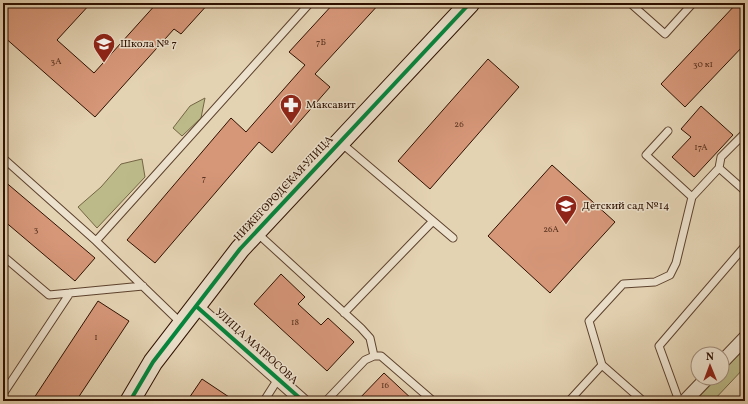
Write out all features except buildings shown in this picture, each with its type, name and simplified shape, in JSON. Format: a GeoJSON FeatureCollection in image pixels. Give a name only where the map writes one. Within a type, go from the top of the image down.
{"type":"FeatureCollection","features":[{"type":"Feature","properties":{"kind":"street","name":"НИЖЕГОРОДСКАЯ УЛИЦА"},"geometry":{"type":"LineString","coordinates":[[130,401],[153,362],[240,249],[470,3]]}},
{"type":"Feature","properties":{"kind":"street","name":"УЛИЦА МАТРОСОВА"},"geometry":{"type":"LineString","coordinates":[[196,306],[303,401]]}},
{"type":"Feature","properties":{"kind":"street"},"geometry":{"type":"LineString","coordinates":[[730,354],[745,338]]}},
{"type":"Feature","properties":{"kind":"street"},"geometry":{"type":"LineString","coordinates":[[685,401],[699,386]]}},
{"type":"Feature","properties":{"kind":"lane"},"geometry":{"type":"LineString","coordinates":[[96,241],[310,3]]}},
{"type":"Feature","properties":{"kind":"lane"},"geometry":{"type":"LineString","coordinates":[[630,3],[665,34],[693,3]]}},
{"type":"Feature","properties":{"kind":"lane"},"geometry":{"type":"LineString","coordinates":[[668,131],[646,155],[692,197]]}},
{"type":"Feature","properties":{"kind":"lane"},"geometry":{"type":"LineString","coordinates":[[643,401],[602,365],[589,322],[623,284],[655,282],[670,275],[676,262],[692,197],[719,168],[721,157],[745,133]]}},
{"type":"Feature","properties":{"kind":"lane"},"geometry":{"type":"LineString","coordinates":[[340,142],[453,238]]}},
{"type":"Feature","properties":{"kind":"lane"},"geometry":{"type":"LineString","coordinates":[[3,158],[96,241],[182,324]]}},
{"type":"Feature","properties":{"kind":"lane"},"geometry":{"type":"LineString","coordinates":[[719,168],[745,191]]}},
{"type":"Feature","properties":{"kind":"lane"},"geometry":{"type":"LineString","coordinates":[[344,313],[433,221]]}},
{"type":"Feature","properties":{"kind":"lane"},"geometry":{"type":"LineString","coordinates":[[256,232],[370,338],[374,356]]}},
{"type":"Feature","properties":{"kind":"lane"},"geometry":{"type":"LineString","coordinates":[[679,401],[658,346],[745,247]]}},
{"type":"Feature","properties":{"kind":"lane"},"geometry":{"type":"LineString","coordinates":[[3,256],[49,295],[143,286]]}},
{"type":"Feature","properties":{"kind":"lane"},"geometry":{"type":"LineString","coordinates":[[3,394],[70,293]]}},
{"type":"Feature","properties":{"kind":"lane"},"geometry":{"type":"LineString","coordinates":[[326,401],[365,360],[374,356],[381,356],[433,401]]}},
{"type":"Feature","properties":{"kind":"lane"},"geometry":{"type":"LineString","coordinates":[[569,401],[602,365]]}},
{"type":"Feature","properties":{"kind":"lane"},"geometry":{"type":"LineString","coordinates":[[264,401],[278,379]]}},
{"type":"Feature","properties":{"kind":"shaded area"},"geometry":{"type":"Polygon","coordinates":[[[205,98],[201,118],[182,136],[173,128],[190,106],[205,98]]]}},
{"type":"Feature","properties":{"kind":"shaded area"},"geometry":{"type":"Polygon","coordinates":[[[142,159],[145,177],[97,228],[78,207],[101,187],[121,164],[142,159]]]}},
{"type":"Feature","properties":{"kind":"shaded area"},"geometry":{"type":"Polygon","coordinates":[[[745,348],[745,367],[730,383],[730,364],[745,348]]]}},
{"type":"Feature","properties":{"kind":"shaded area"},"geometry":{"type":"Polygon","coordinates":[[[709,386],[727,386],[713,401],[695,401],[709,386]]]}},
{"type":"Feature","properties":{"kind":"cycle path"},"geometry":{"type":"LineString","coordinates":[[130,401],[153,362],[240,249],[470,3]]}},
{"type":"Feature","properties":{"kind":"cycle path"},"geometry":{"type":"LineString","coordinates":[[196,306],[303,401]]}},
{"type":"Feature","properties":{"kind":"place","name":"Школа № 7"},"geometry":{"type":"Point","coordinates":[104,64]}},
{"type":"Feature","properties":{"kind":"place","name":"Максавит"},"geometry":{"type":"Point","coordinates":[291,124]}},
{"type":"Feature","properties":{"kind":"place","name":"Детский сад №14"},"geometry":{"type":"Point","coordinates":[566,226]}}]}
